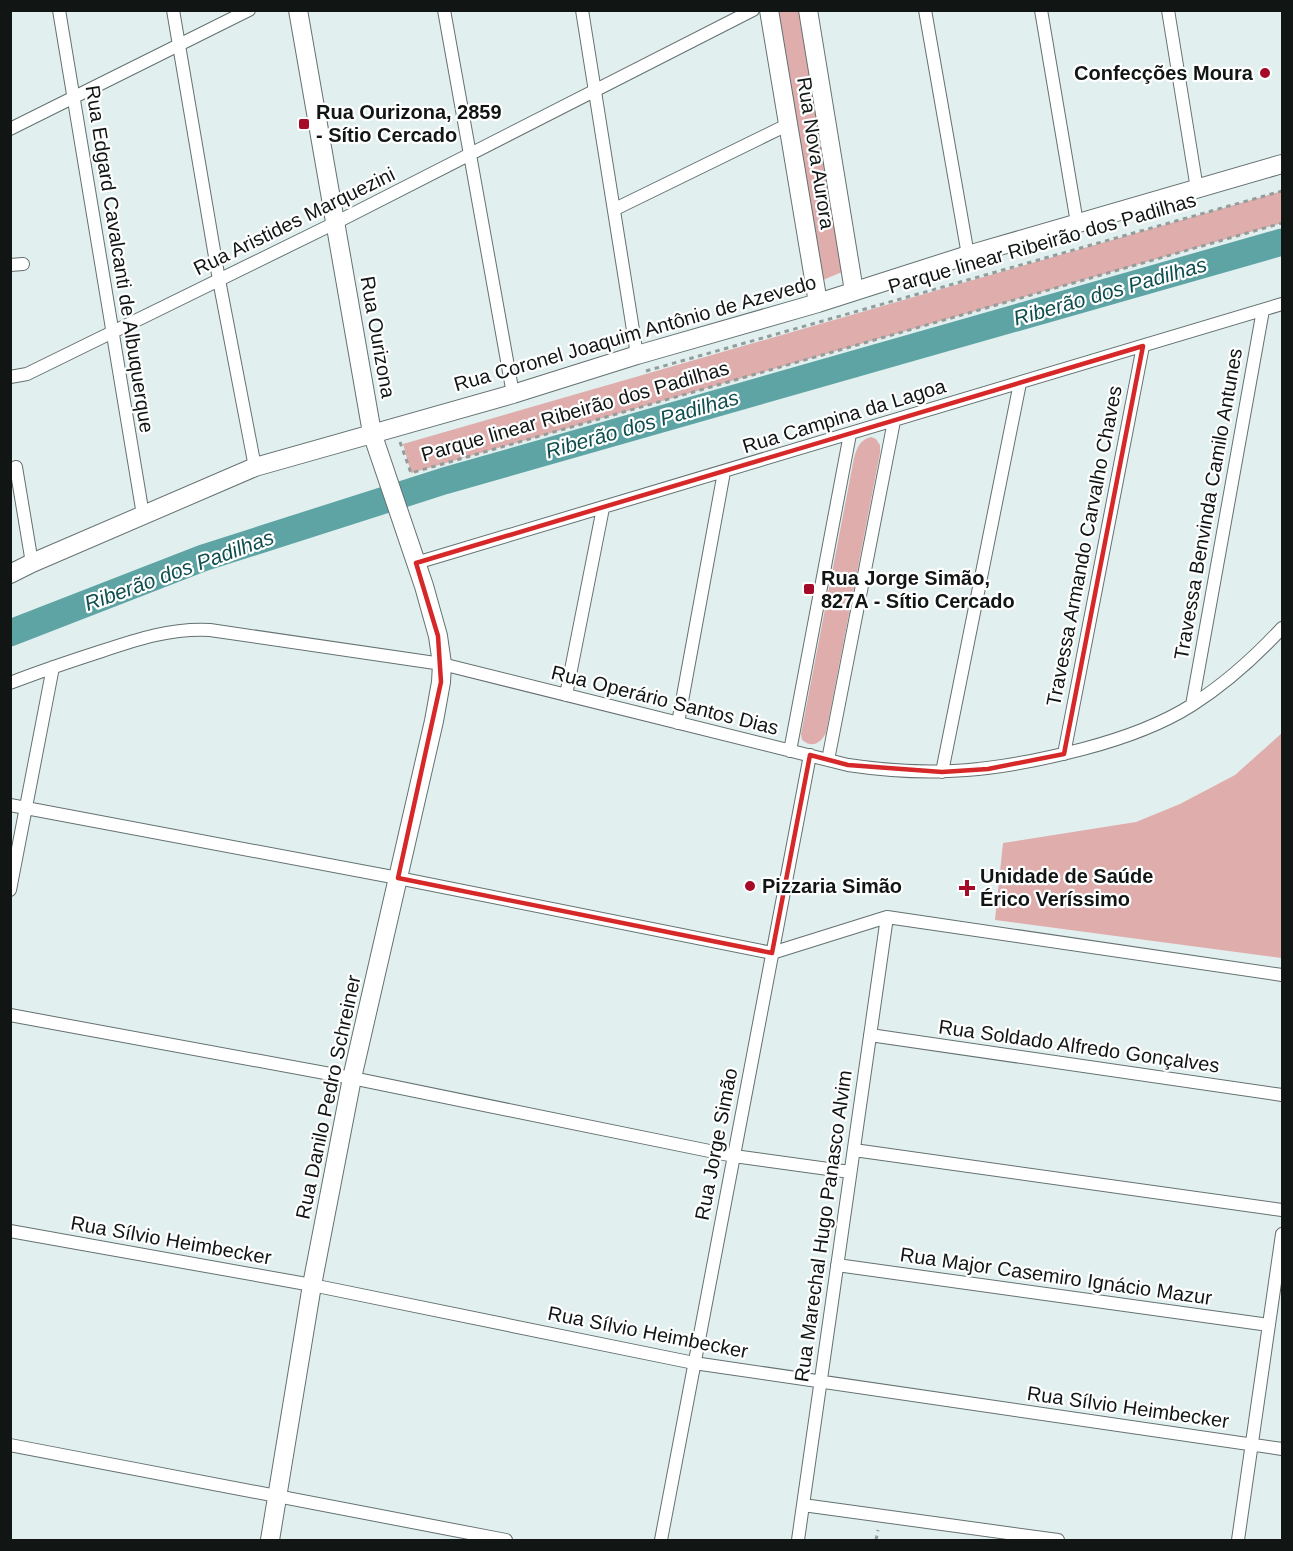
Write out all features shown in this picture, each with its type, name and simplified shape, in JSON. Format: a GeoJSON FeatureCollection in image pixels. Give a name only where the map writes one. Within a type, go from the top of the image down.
{"type":"FeatureCollection","features":[{"type":"Feature","properties":{"kind":"main road","name":"Rua Ourizona"},"geometry":{"type":"LineString","coordinates":[[298,10],[372,433],[432,612],[442,664]]}},
{"type":"Feature","properties":{"kind":"main road","name":"Rua Nova Aurora"},"geometry":{"type":"LineString","coordinates":[[769,10],[818,303]]}},
{"type":"Feature","properties":{"kind":"main road","name":"Rua Nova Aurora"},"geometry":{"type":"LineString","coordinates":[[808,10],[854,291]]}},
{"type":"Feature","properties":{"kind":"main road","name":"Rua Coronel Joaquim Antônio de Azevedo"},"geometry":{"type":"LineString","coordinates":[[10,574],[255,467],[372,433],[396,434],[513,394],[638,364],[968,255],[1282,164]]}},
{"type":"Feature","properties":{"kind":"main road"},"geometry":{"type":"LineString","coordinates":[[367,405],[375,416],[396,434]]}},
{"type":"Feature","properties":{"kind":"main road","name":"Rua Danilo Pedro Schreiner"},"geometry":{"type":"LineString","coordinates":[[270,1540],[312,1285],[352,1078],[439,701],[442,664]]}},
{"type":"Feature","properties":{"kind":"street","name":"Rua Edgard Cavalcanti de Albuquerque"},"geometry":{"type":"LineString","coordinates":[[59,10],[143,515]]}},
{"type":"Feature","properties":{"kind":"street"},"geometry":{"type":"LineString","coordinates":[[174,10],[219,280],[255,467]]}},
{"type":"Feature","properties":{"kind":"street"},"geometry":{"type":"LineString","coordinates":[[10,129],[249,10]]}},
{"type":"Feature","properties":{"kind":"street"},"geometry":{"type":"LineString","coordinates":[[444,10],[513,394]]}},
{"type":"Feature","properties":{"kind":"street"},"geometry":{"type":"LineString","coordinates":[[582,10],[638,364]]}},
{"type":"Feature","properties":{"kind":"street","name":"Rua Aristides Marquezini"},"geometry":{"type":"LineString","coordinates":[[10,377],[27,374],[335,223],[753,10]]}},
{"type":"Feature","properties":{"kind":"street"},"geometry":{"type":"LineString","coordinates":[[925,10],[968,255]]}},
{"type":"Feature","properties":{"kind":"street"},"geometry":{"type":"LineString","coordinates":[[1041,10],[1077,223]]}},
{"type":"Feature","properties":{"kind":"street"},"geometry":{"type":"LineString","coordinates":[[1168,10],[1197,189]]}},
{"type":"Feature","properties":{"kind":"street"},"geometry":{"type":"LineString","coordinates":[[615,209],[789,124]]}},
{"type":"Feature","properties":{"kind":"street","name":"Rua Campina da Lagoa"},"geometry":{"type":"LineString","coordinates":[[416,563],[1282,304]]}},
{"type":"Feature","properties":{"kind":"street","name":"Travessa Benvinda Camilo Antunes"},"geometry":{"type":"LineString","coordinates":[[1192,705],[1263,310]]}},
{"type":"Feature","properties":{"kind":"street","name":"Travessa Armando Carvalho Chaves"},"geometry":{"type":"LineString","coordinates":[[1064,754],[1143,346]]}},
{"type":"Feature","properties":{"kind":"street"},"geometry":{"type":"LineString","coordinates":[[942,772],[1020,383]]}},
{"type":"Feature","properties":{"kind":"street"},"geometry":{"type":"LineString","coordinates":[[828,760],[894,421]]}},
{"type":"Feature","properties":{"kind":"street"},"geometry":{"type":"LineString","coordinates":[[790,751],[850,434]]}},
{"type":"Feature","properties":{"kind":"street"},"geometry":{"type":"LineString","coordinates":[[16,467],[32,563]]}},
{"type":"Feature","properties":{"kind":"street"},"geometry":{"type":"LineString","coordinates":[[678,723],[724,472]]}},
{"type":"Feature","properties":{"kind":"street"},"geometry":{"type":"LineString","coordinates":[[566,696],[603,508]]}},
{"type":"Feature","properties":{"kind":"street","name":"Rua Operário Santos Dias"},"geometry":{"type":"LineString","coordinates":[[10,683],[53,666],[148,636],[194,629],[442,664],[828,760],[871,768],[942,772],[987,769],[1064,754],[1134,734],[1192,705],[1246,662],[1282,628]]}},
{"type":"Feature","properties":{"kind":"street"},"geometry":{"type":"LineString","coordinates":[[10,890],[53,666]]}},
{"type":"Feature","properties":{"kind":"street","name":"Rua Jorge Simão"},"geometry":{"type":"LineString","coordinates":[[661,1540],[810,755]]}},
{"type":"Feature","properties":{"kind":"street"},"geometry":{"type":"LineString","coordinates":[[10,805],[398,878],[772,953],[887,917],[1282,975]]}},
{"type":"Feature","properties":{"kind":"street","name":"Rua Marechal Hugo Panasco Alvim"},"geometry":{"type":"LineString","coordinates":[[798,1540],[887,917]]}},
{"type":"Feature","properties":{"kind":"street"},"geometry":{"type":"LineString","coordinates":[[10,1015],[352,1078],[734,1156],[850,1172]]}},
{"type":"Feature","properties":{"kind":"street","name":"Rua Soldado Alfredo Gonçalves"},"geometry":{"type":"LineString","coordinates":[[870,1035],[1282,1095]]}},
{"type":"Feature","properties":{"kind":"street"},"geometry":{"type":"LineString","coordinates":[[854,1150],[1282,1210]]}},
{"type":"Feature","properties":{"kind":"street","name":"Rua Sílvio Heimbecker"},"geometry":{"type":"LineString","coordinates":[[10,1231],[312,1285],[694,1363],[1282,1449]]}},
{"type":"Feature","properties":{"kind":"street"},"geometry":{"type":"LineString","coordinates":[[1238,1540],[1282,1234]]}},
{"type":"Feature","properties":{"kind":"street","name":"Rua Major Casemiro Ignácio Mazur"},"geometry":{"type":"LineString","coordinates":[[837,1265],[1269,1325]]}},
{"type":"Feature","properties":{"kind":"street"},"geometry":{"type":"LineString","coordinates":[[10,1444],[506,1540]]}},
{"type":"Feature","properties":{"kind":"street"},"geometry":{"type":"LineString","coordinates":[[803,1505],[1058,1540]]}},
{"type":"Feature","properties":{"kind":"path","name":"Parque linear Ribeirão dos Padilhas"},"geometry":{"type":"LineString","coordinates":[[638,364],[1282,191]]}},
{"type":"Feature","properties":{"kind":"path","name":"Parque linear Ribeirão dos Padilhas"},"geometry":{"type":"LineString","coordinates":[[396,434],[411,473],[1282,223]]}},
{"type":"Feature","properties":{"kind":"path"},"geometry":{"type":"LineString","coordinates":[[876,1540],[878,1530]]}},
{"type":"Feature","properties":{"kind":"highlighted area"},"geometry":{"type":"Polygon","coordinates":[[[1143,346],[1064,754],[988,769],[942,772],[848,765],[810,755],[772,953],[398,878],[441,682],[438,636],[416,563],[1143,346]]]}},
{"type":"Feature","properties":{"kind":"shaded area"},"geometry":{"type":"Polygon","coordinates":[[[778,11],[799,11],[842,272],[823,280],[778,11]]]}},
{"type":"Feature","properties":{"kind":"shaded area"},"geometry":{"type":"Polygon","coordinates":[[[1282,191],[1282,223],[411,473],[403,444],[1282,191]]]}},
{"type":"Feature","properties":{"kind":"shaded area"},"geometry":{"type":"Polygon","coordinates":[[[871,437],[876,439],[880,445],[880,453],[826,733],[816,744],[809,744],[802,740],[801,734],[854,458],[860,444],[871,437]]]}},
{"type":"Feature","properties":{"kind":"shaded area"},"geometry":{"type":"Polygon","coordinates":[[[1282,733],[1282,958],[995,920],[1003,843],[1136,822],[1180,804],[1235,775],[1282,733]]]}},
{"type":"Feature","properties":{"kind":"waterway","name":"Riberão dos Padilhas"},"geometry":{"type":"LineString","coordinates":[[10,633],[203,558],[444,481],[1282,242]]}},
{"type":"Feature","properties":{"kind":"place","name":"Confecções Moura"},"geometry":{"type":"Point","coordinates":[1265,73]}},
{"type":"Feature","properties":{"kind":"place","name":"Rua Ourizona, 2859 - Sítio Cercado"},"geometry":{"type":"Point","coordinates":[304,124]}},
{"type":"Feature","properties":{"kind":"place","name":"Rua Jorge Simão, 827A - Sítio Cercado"},"geometry":{"type":"Point","coordinates":[809,589]}},
{"type":"Feature","properties":{"kind":"place","name":"Pizzaria Simão"},"geometry":{"type":"Point","coordinates":[750,886]}},
{"type":"Feature","properties":{"kind":"place","name":"Unidade de Saúde Érico Veríssimo"},"geometry":{"type":"Point","coordinates":[967,888]}}]}
